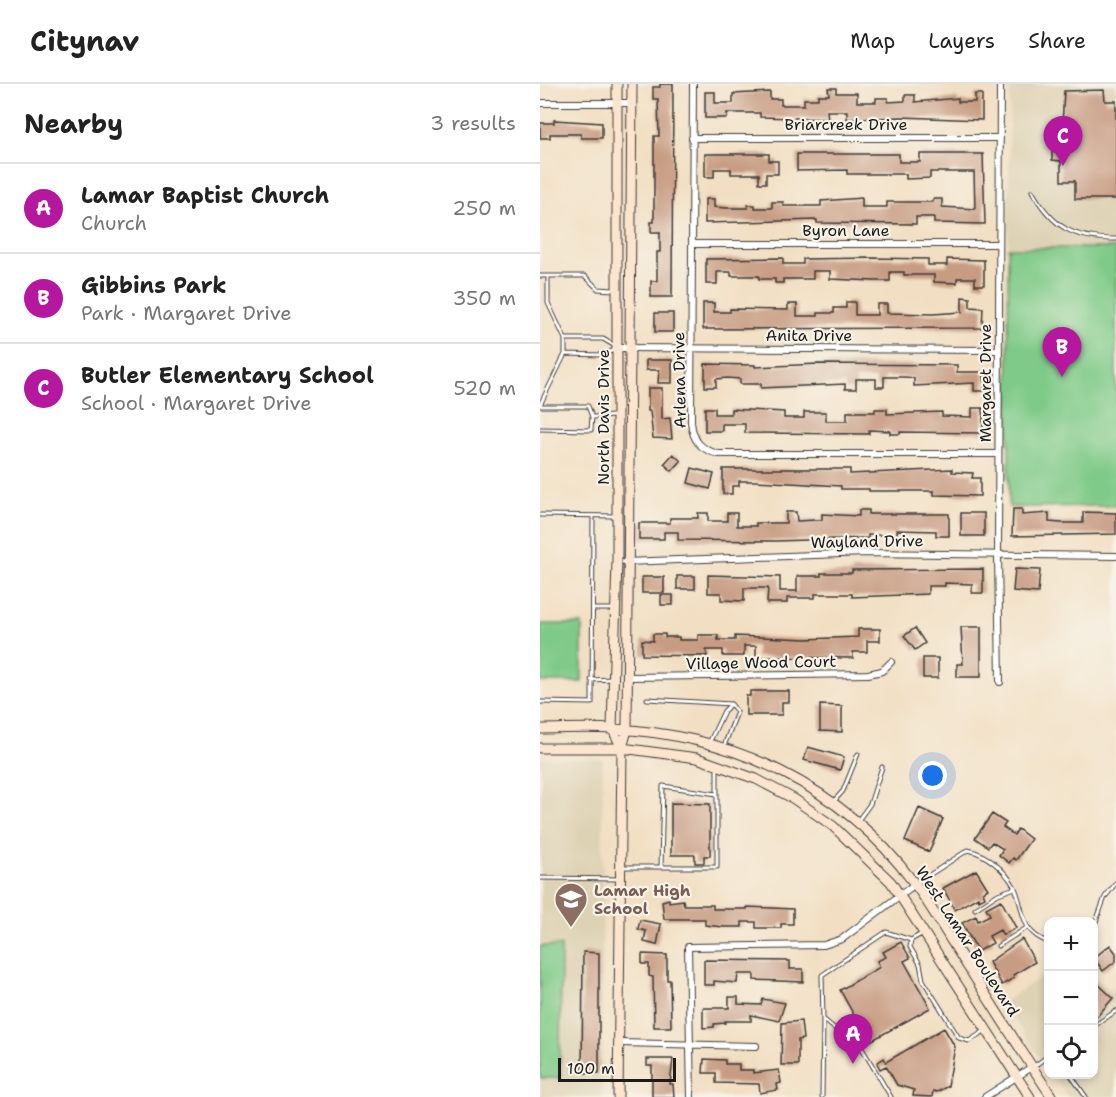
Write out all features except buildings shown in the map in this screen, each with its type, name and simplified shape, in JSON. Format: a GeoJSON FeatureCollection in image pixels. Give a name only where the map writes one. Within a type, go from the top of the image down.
{"type":"FeatureCollection","features":[{"type":"Feature","properties":{"kind":"street","name":"North Davis Drive"},"geometry":{"type":"LineString","coordinates":[[617,84],[619,348],[617,562],[612,728],[622,748]]}},
{"type":"Feature","properties":{"kind":"street","name":"North Davis Drive"},"geometry":{"type":"LineString","coordinates":[[618,1097],[622,748],[627,730],[631,562],[632,84]]}},
{"type":"Feature","properties":{"kind":"street","name":"Arlena Drive"},"geometry":{"type":"LineString","coordinates":[[693,84],[692,433],[696,442],[705,450],[718,454],[998,454]]}},
{"type":"Feature","properties":{"kind":"street","name":"Margaret Drive"},"geometry":{"type":"LineString","coordinates":[[1000,84],[998,454],[1000,682]]}},
{"type":"Feature","properties":{"kind":"street"},"geometry":{"type":"LineString","coordinates":[[540,103],[631,103]]}},
{"type":"Feature","properties":{"kind":"street","name":"Briarcreek Drive"},"geometry":{"type":"LineString","coordinates":[[692,138],[1000,138]]}},
{"type":"Feature","properties":{"kind":"street","name":"Byron Lane"},"geometry":{"type":"LineString","coordinates":[[693,244],[999,244]]}},
{"type":"Feature","properties":{"kind":"street","name":"Anita Drive"},"geometry":{"type":"LineString","coordinates":[[619,348],[999,350]]}},
{"type":"Feature","properties":{"kind":"street","name":"Wayland Drive"},"geometry":{"type":"LineString","coordinates":[[617,562],[866,553],[1116,556]]}},
{"type":"Feature","properties":{"kind":"street","name":"Village Wood Court"},"geometry":{"type":"LineString","coordinates":[[627,677],[868,674],[882,671],[891,662]]}},
{"type":"Feature","properties":{"kind":"street","name":"West Lamar Boulevard"},"geometry":{"type":"LineString","coordinates":[[540,729],[612,728],[667,734],[709,744],[790,774],[833,802],[858,821],[915,884],[1052,1097]]}},
{"type":"Feature","properties":{"kind":"street","name":"West Lamar Boulevard"},"geometry":{"type":"LineString","coordinates":[[540,748],[622,748],[664,752],[717,764],[756,779],[794,799],[833,825],[877,866],[899,895],[1030,1097]]}},
{"type":"Feature","properties":{"kind":"street"},"geometry":{"type":"LineString","coordinates":[[692,1097],[688,946],[824,945],[842,939],[915,884]]}},
{"type":"Feature","properties":{"kind":"street"},"geometry":{"type":"LineString","coordinates":[[619,1044],[756,1046]]}},
{"type":"Feature","properties":{"kind":"street"},"geometry":{"type":"LineString","coordinates":[[985,1097],[1032,1068]]}},
{"type":"Feature","properties":{"kind":"lane"},"geometry":{"type":"LineString","coordinates":[[1032,190],[1053,221],[1072,232],[1096,239],[1116,238]]}},
{"type":"Feature","properties":{"kind":"lane"},"geometry":{"type":"LineString","coordinates":[[540,276],[585,276],[598,290],[619,290]]}},
{"type":"Feature","properties":{"kind":"lane"},"geometry":{"type":"LineString","coordinates":[[540,429],[591,430],[592,417],[588,406],[540,405],[565,354],[565,339],[548,303],[548,276]]}},
{"type":"Feature","properties":{"kind":"lane"},"geometry":{"type":"LineString","coordinates":[[565,339],[603,339],[619,348]]}},
{"type":"Feature","properties":{"kind":"lane"},"geometry":{"type":"LineString","coordinates":[[565,354],[603,355],[619,348]]}},
{"type":"Feature","properties":{"kind":"lane"},"geometry":{"type":"LineString","coordinates":[[592,417],[618,416]]}},
{"type":"Feature","properties":{"kind":"lane"},"geometry":{"type":"LineString","coordinates":[[540,515],[617,516]]}},
{"type":"Feature","properties":{"kind":"lane"},"geometry":{"type":"LineString","coordinates":[[540,702],[592,703],[593,516]]}},
{"type":"Feature","properties":{"kind":"lane"},"geometry":{"type":"LineString","coordinates":[[593,609],[615,609]]}},
{"type":"Feature","properties":{"kind":"lane"},"geometry":{"type":"LineString","coordinates":[[591,680],[614,679]]}},
{"type":"Feature","properties":{"kind":"lane"},"geometry":{"type":"LineString","coordinates":[[647,699],[731,704],[737,712],[724,748]]}},
{"type":"Feature","properties":{"kind":"lane"},"geometry":{"type":"LineString","coordinates":[[709,744],[724,711],[731,704]]}},
{"type":"Feature","properties":{"kind":"lane"},"geometry":{"type":"LineString","coordinates":[[833,802],[843,791],[858,754]]}},
{"type":"Feature","properties":{"kind":"lane"},"geometry":{"type":"LineString","coordinates":[[621,867],[717,867],[717,764]]}},
{"type":"Feature","properties":{"kind":"lane"},"geometry":{"type":"LineString","coordinates":[[858,821],[870,804],[882,767]]}},
{"type":"Feature","properties":{"kind":"lane"},"geometry":{"type":"LineString","coordinates":[[662,867],[663,786],[717,794]]}},
{"type":"Feature","properties":{"kind":"lane"},"geometry":{"type":"LineString","coordinates":[[915,884],[968,850],[980,852],[1005,874],[1015,888],[1019,908],[1028,927],[1038,939],[1044,941]]}},
{"type":"Feature","properties":{"kind":"lane"},"geometry":{"type":"LineString","coordinates":[[540,878],[621,879]]}},
{"type":"Feature","properties":{"kind":"lane"},"geometry":{"type":"LineString","coordinates":[[1098,917],[1105,897],[1116,883]]}},
{"type":"Feature","properties":{"kind":"lane"},"geometry":{"type":"LineString","coordinates":[[975,909],[998,894],[1015,888]]}},
{"type":"Feature","properties":{"kind":"lane"},"geometry":{"type":"LineString","coordinates":[[998,946],[1028,927]]}},
{"type":"Feature","properties":{"kind":"lane"},"geometry":{"type":"LineString","coordinates":[[822,1097],[822,975],[886,932],[911,940],[923,933]]}},
{"type":"Feature","properties":{"kind":"lane"},"geometry":{"type":"LineString","coordinates":[[911,940],[910,946],[920,964],[923,980],[960,1038],[969,1041],[986,1030]]}},
{"type":"Feature","properties":{"kind":"lane"},"geometry":{"type":"LineString","coordinates":[[1095,1025],[1116,1011]]}},
{"type":"Feature","properties":{"kind":"lane"},"geometry":{"type":"LineString","coordinates":[[823,1019],[834,1028],[854,1035],[891,1097]]}},
{"type":"Feature","properties":{"kind":"lane"},"geometry":{"type":"LineString","coordinates":[[1032,1068],[1044,1059]]}},
{"type":"Feature","properties":{"kind":"lane"},"geometry":{"type":"LineString","coordinates":[[1073,1079],[1086,1097]]}},
{"type":"Feature","properties":{"kind":"shaded area"},"geometry":{"type":"Polygon","coordinates":[[[1010,84],[1116,84],[1116,248],[1008,248],[1010,84]]]}},
{"type":"Feature","properties":{"kind":"shaded area","name":"Lamar High School"},"geometry":{"type":"Polygon","coordinates":[[[540,758],[603,759],[602,1097],[540,1097],[540,758]]]}},
{"type":"Feature","properties":{"kind":"shaded area"},"geometry":{"type":"Polygon","coordinates":[[[1044,975],[1044,1064],[1003,1003],[1044,975]]]}},
{"type":"Feature","properties":{"kind":"shaded area"},"geometry":{"type":"Polygon","coordinates":[[[1098,979],[1111,990],[1116,985],[1116,1097],[1068,1097],[1055,1079],[1098,1079],[1098,979]]]}},
{"type":"Feature","properties":{"kind":"green space"},"geometry":{"type":"Polygon","coordinates":[[[1008,248],[1116,248],[1116,506],[1009,507],[1008,248]]]}},
{"type":"Feature","properties":{"kind":"green space"},"geometry":{"type":"Polygon","coordinates":[[[540,624],[582,624],[582,682],[540,682],[540,624]]]}},
{"type":"Feature","properties":{"kind":"green space"},"geometry":{"type":"Polygon","coordinates":[[[540,946],[561,946],[560,1078],[540,1078],[540,946]]]}},
{"type":"Feature","properties":{"kind":"place","name":"Butler Elementary School"},"geometry":{"type":"Point","coordinates":[1063,166]}},
{"type":"Feature","properties":{"kind":"place","name":"Gibbins Park"},"geometry":{"type":"Point","coordinates":[1062,377]}},
{"type":"Feature","properties":{"kind":"place","name":"Lamar High School"},"geometry":{"type":"Point","coordinates":[571,928]}},
{"type":"Feature","properties":{"kind":"place","name":"Lamar Baptist Church"},"geometry":{"type":"Point","coordinates":[853,1064]}}]}
